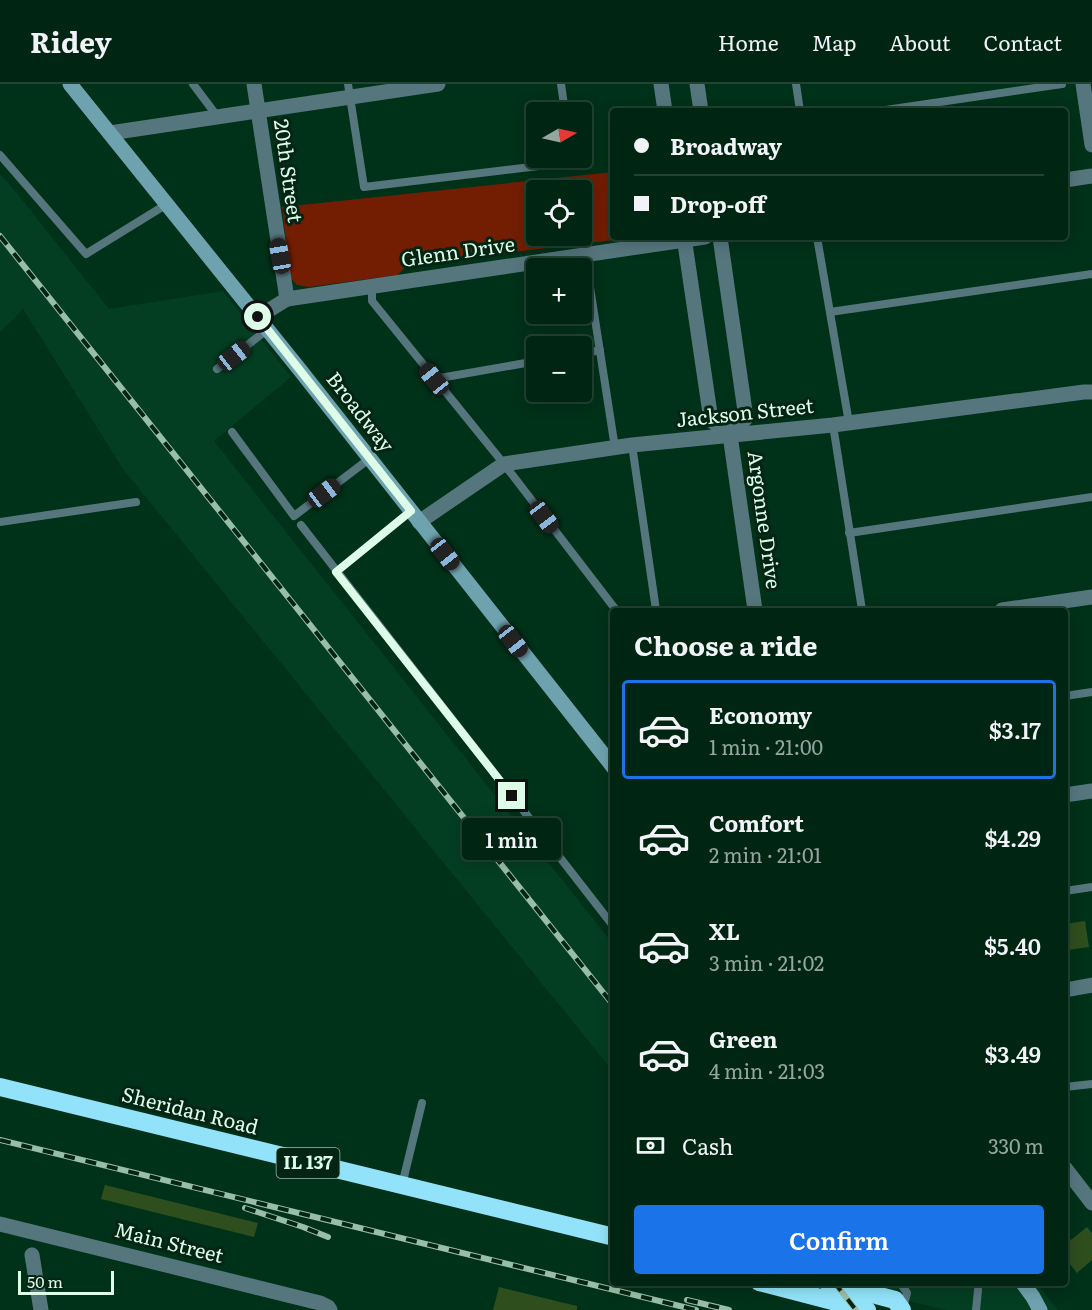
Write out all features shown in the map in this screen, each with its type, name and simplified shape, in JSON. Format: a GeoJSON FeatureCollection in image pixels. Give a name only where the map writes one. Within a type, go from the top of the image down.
{"type":"FeatureCollection","features":[{"type":"Feature","properties":{"kind":"highway","name":"Sheridan Road"},"geometry":{"type":"LineString","coordinates":[[0,1087],[610,1236]]}},
{"type":"Feature","properties":{"kind":"highway"},"geometry":{"type":"LineString","coordinates":[[774,1286],[867,1310]]}},
{"type":"Feature","properties":{"kind":"highway"},"geometry":{"type":"LineString","coordinates":[[843,1286],[895,1299],[902,1310]]}},
{"type":"Feature","properties":{"kind":"street","name":"Broadway"},"geometry":{"type":"LineString","coordinates":[[70,84],[263,323],[610,763]]}},
{"type":"Feature","properties":{"kind":"street","name":"20th Street"},"geometry":{"type":"LineString","coordinates":[[254,84],[287,299]]}},
{"type":"Feature","properties":{"kind":"street"},"geometry":{"type":"LineString","coordinates":[[110,133],[258,111],[349,91],[438,84]]}},
{"type":"Feature","properties":{"kind":"street"},"geometry":{"type":"LineString","coordinates":[[661,84],[665,108]]}},
{"type":"Feature","properties":{"kind":"street"},"geometry":{"type":"LineString","coordinates":[[697,84],[701,108]]}},
{"type":"Feature","properties":{"kind":"street"},"geometry":{"type":"LineString","coordinates":[[1083,84],[1090,113],[1092,145]]}},
{"type":"Feature","properties":{"kind":"street"},"geometry":{"type":"LineString","coordinates":[[1068,180],[1092,176]]}},
{"type":"Feature","properties":{"kind":"street","name":"Glenn Drive"},"geometry":{"type":"LineString","coordinates":[[263,323],[287,299],[672,240]]}},
{"type":"Feature","properties":{"kind":"street","name":"Argonne Drive"},"geometry":{"type":"LineString","coordinates":[[684,240],[711,420],[730,435],[755,608]]}},
{"type":"Feature","properties":{"kind":"street","name":"Argonne Drive"},"geometry":{"type":"LineString","coordinates":[[720,240],[747,418],[730,435]]}},
{"type":"Feature","properties":{"kind":"street","name":"Jackson Street"},"geometry":{"type":"LineString","coordinates":[[415,517],[504,464],[632,445],[833,425],[1092,392]]}},
{"type":"Feature","properties":{"kind":"street"},"geometry":{"type":"LineString","coordinates":[[1016,608],[1092,597]]}},
{"type":"Feature","properties":{"kind":"street"},"geometry":{"type":"LineString","coordinates":[[1068,794],[1092,790]]}},
{"type":"Feature","properties":{"kind":"street"},"geometry":{"type":"LineString","coordinates":[[1068,989],[1092,985]]}},
{"type":"Feature","properties":{"kind":"street"},"geometry":{"type":"LineString","coordinates":[[1068,1172],[1092,1203]]}},
{"type":"Feature","properties":{"kind":"street","name":"Main Street"},"geometry":{"type":"LineString","coordinates":[[0,1224],[306,1299],[329,1308]]}},
{"type":"Feature","properties":{"kind":"street"},"geometry":{"type":"LineString","coordinates":[[32,1255],[41,1310]]}},
{"type":"Feature","properties":{"kind":"street"},"geometry":{"type":"LineString","coordinates":[[1025,1286],[1040,1310]]}},
{"type":"Feature","properties":{"kind":"lane"},"geometry":{"type":"LineString","coordinates":[[193,84],[218,117]]}},
{"type":"Feature","properties":{"kind":"lane"},"geometry":{"type":"LineString","coordinates":[[561,84],[564,102]]}},
{"type":"Feature","properties":{"kind":"lane"},"geometry":{"type":"LineString","coordinates":[[796,84],[800,108]]}},
{"type":"Feature","properties":{"kind":"lane"},"geometry":{"type":"LineString","coordinates":[[899,108],[1062,84]]}},
{"type":"Feature","properties":{"kind":"lane"},"geometry":{"type":"LineString","coordinates":[[349,91],[364,187],[526,168]]}},
{"type":"Feature","properties":{"kind":"lane"},"geometry":{"type":"LineString","coordinates":[[0,155],[86,254],[167,204]]}},
{"type":"Feature","properties":{"kind":"lane"},"geometry":{"type":"LineString","coordinates":[[818,240],[849,423]]}},
{"type":"Feature","properties":{"kind":"lane"},"geometry":{"type":"LineString","coordinates":[[585,255],[615,448]]}},
{"type":"Feature","properties":{"kind":"lane"},"geometry":{"type":"LineString","coordinates":[[830,312],[1092,274]]}},
{"type":"Feature","properties":{"kind":"lane"},"geometry":{"type":"LineString","coordinates":[[372,286],[372,301],[504,464],[613,608]]}},
{"type":"Feature","properties":{"kind":"lane"},"geometry":{"type":"LineString","coordinates":[[217,369],[263,323]]}},
{"type":"Feature","properties":{"kind":"lane"},"geometry":{"type":"LineString","coordinates":[[592,352],[600,350]]}},
{"type":"Feature","properties":{"kind":"lane"},"geometry":{"type":"LineString","coordinates":[[434,379],[526,363]]}},
{"type":"Feature","properties":{"kind":"lane"},"geometry":{"type":"LineString","coordinates":[[833,425],[862,608]]}},
{"type":"Feature","properties":{"kind":"lane"},"geometry":{"type":"LineString","coordinates":[[232,432],[294,516],[369,459]]}},
{"type":"Feature","properties":{"kind":"lane"},"geometry":{"type":"LineString","coordinates":[[632,445],[656,608]]}},
{"type":"Feature","properties":{"kind":"lane"},"geometry":{"type":"LineString","coordinates":[[849,533],[1092,497]]}},
{"type":"Feature","properties":{"kind":"lane"},"geometry":{"type":"LineString","coordinates":[[0,522],[136,502]]}},
{"type":"Feature","properties":{"kind":"lane"},"geometry":{"type":"LineString","coordinates":[[336,572],[415,517]]}},
{"type":"Feature","properties":{"kind":"lane"},"geometry":{"type":"LineString","coordinates":[[301,525],[610,922]]}},
{"type":"Feature","properties":{"kind":"lane"},"geometry":{"type":"LineString","coordinates":[[1068,696],[1092,692]]}},
{"type":"Feature","properties":{"kind":"lane"},"geometry":{"type":"LineString","coordinates":[[1068,891],[1092,887]]}},
{"type":"Feature","properties":{"kind":"lane"},"geometry":{"type":"LineString","coordinates":[[1068,1088],[1092,1084]]}},
{"type":"Feature","properties":{"kind":"lane"},"geometry":{"type":"LineString","coordinates":[[402,1185],[422,1103]]}},
{"type":"Feature","properties":{"kind":"lane"},"geometry":{"type":"LineString","coordinates":[[902,1310],[907,1293],[903,1286]]}},
{"type":"Feature","properties":{"kind":"lane"},"geometry":{"type":"LineString","coordinates":[[976,1310],[978,1290]]}},
{"type":"Feature","properties":{"kind":"shaded area"},"geometry":{"type":"Polygon","coordinates":[[[610,172],[610,240],[613,240],[592,243],[592,180],[537,180],[610,172]]]}},
{"type":"Feature","properties":{"kind":"shaded area"},"geometry":{"type":"Polygon","coordinates":[[[0,174],[109,309],[223,291],[291,377],[214,441],[610,940],[610,1067],[123,469],[23,309],[0,332],[0,174]]]}},
{"type":"Feature","properties":{"kind":"shaded area"},"geometry":{"type":"Polygon","coordinates":[[[526,181],[526,246],[564,246],[408,265],[397,275],[309,287],[297,285],[290,277],[282,207],[526,181]]]}},
{"type":"Feature","properties":{"kind":"shaded area"},"geometry":{"type":"Polygon","coordinates":[[[853,1286],[1038,1286],[1058,1310],[946,1310],[853,1286]]]}},
{"type":"Feature","properties":{"kind":"building"},"geometry":{"type":"Polygon","coordinates":[[[1085,921],[1089,947],[1068,950],[1068,924],[1085,921]]]}},
{"type":"Feature","properties":{"kind":"building"},"geometry":{"type":"Polygon","coordinates":[[[105,1185],[258,1223],[254,1237],[101,1199],[105,1185]]]}},
{"type":"Feature","properties":{"kind":"building"},"geometry":{"type":"Polygon","coordinates":[[[1087,1227],[1092,1233],[1092,1260],[1077,1273],[1068,1262],[1068,1236],[1071,1240],[1087,1227]]]}},
{"type":"Feature","properties":{"kind":"building"},"geometry":{"type":"Polygon","coordinates":[[[499,1287],[577,1306],[577,1310],[493,1310],[499,1287]]]}},
{"type":"Feature","properties":{"kind":"railway"},"geometry":{"type":"LineString","coordinates":[[0,236],[610,1001]]}},
{"type":"Feature","properties":{"kind":"railway"},"geometry":{"type":"LineString","coordinates":[[0,1140],[696,1310]]}},
{"type":"Feature","properties":{"kind":"railway"},"geometry":{"type":"LineString","coordinates":[[245,1208],[328,1237]]}},
{"type":"Feature","properties":{"kind":"railway"},"geometry":{"type":"LineString","coordinates":[[837,1286],[856,1310]]}},
{"type":"Feature","properties":{"kind":"railway"},"geometry":{"type":"LineString","coordinates":[[687,1300],[729,1310]]}},
{"type":"Feature","properties":{"kind":"route"},"geometry":{"type":"LineString","coordinates":[[258,317],[411,511],[336,572],[512,796]]}}]}
